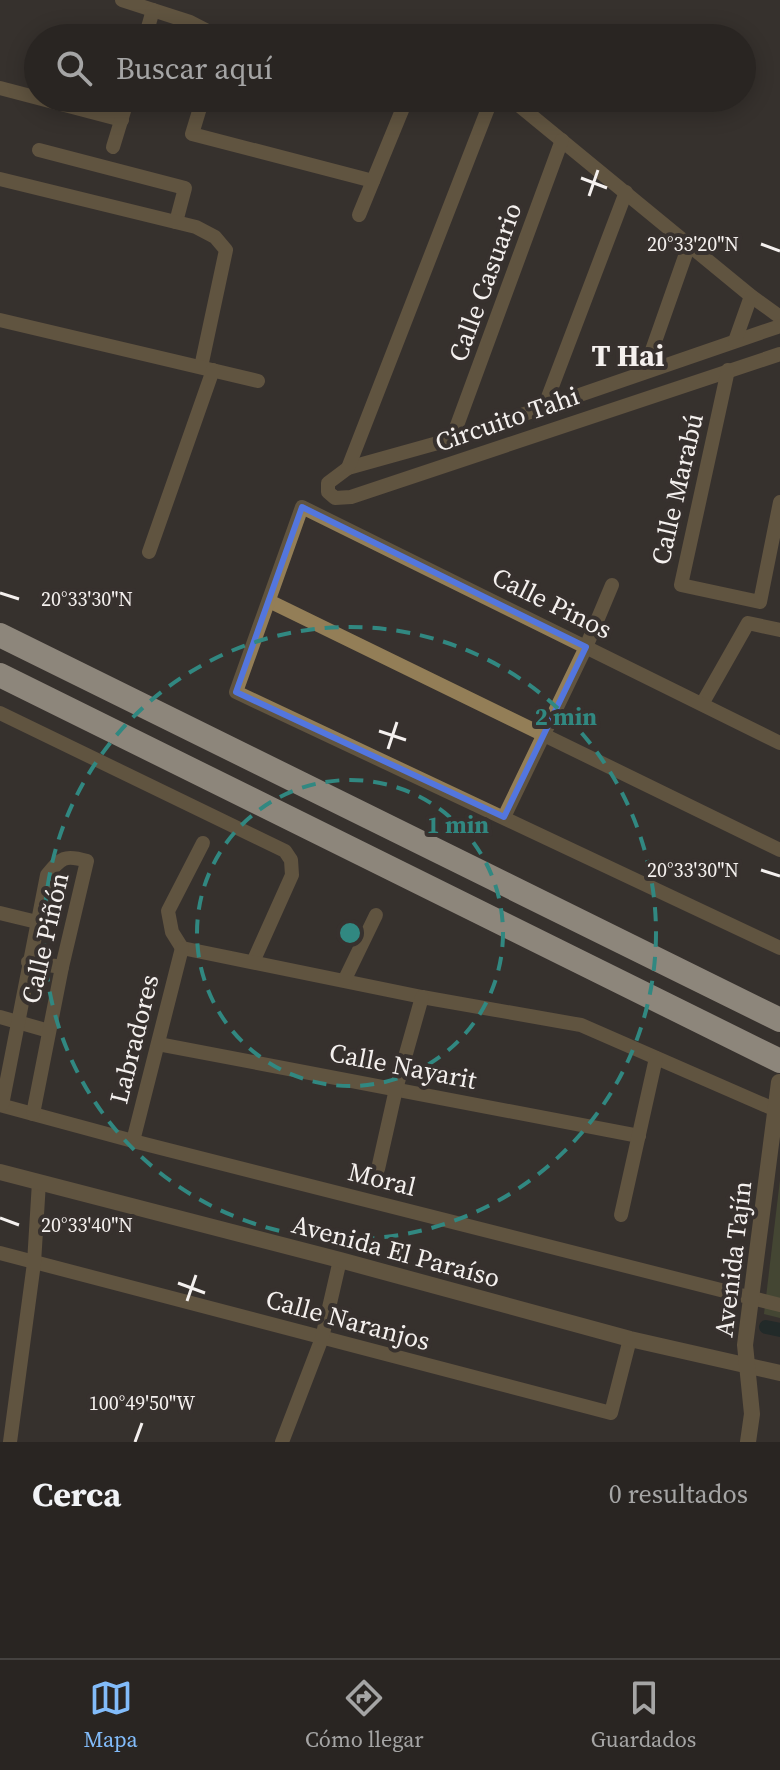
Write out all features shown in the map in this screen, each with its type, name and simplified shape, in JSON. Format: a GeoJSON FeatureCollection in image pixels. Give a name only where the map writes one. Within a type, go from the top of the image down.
{"type":"FeatureCollection","features":[{"type":"Feature","properties":{"kind":"highway"},"geometry":{"type":"LineString","coordinates":[[0,635],[780,1020]]}},
{"type":"Feature","properties":{"kind":"highway"},"geometry":{"type":"LineString","coordinates":[[0,675],[780,1061]]}},
{"type":"Feature","properties":{"kind":"street"},"geometry":{"type":"LineString","coordinates":[[122,0],[194,24]]}},
{"type":"Feature","properties":{"kind":"street"},"geometry":{"type":"LineString","coordinates":[[149,24],[153,10]]}},
{"type":"Feature","properties":{"kind":"street"},"geometry":{"type":"LineString","coordinates":[[0,88],[24,94]]}},
{"type":"Feature","properties":{"kind":"street"},"geometry":{"type":"LineString","coordinates":[[92,112],[122,120]]}},
{"type":"Feature","properties":{"kind":"street"},"geometry":{"type":"LineString","coordinates":[[113,147],[124,112]]}},
{"type":"Feature","properties":{"kind":"street"},"geometry":{"type":"LineString","coordinates":[[199,112],[192,134],[373,181]]}},
{"type":"Feature","properties":{"kind":"street"},"geometry":{"type":"LineString","coordinates":[[359,215],[401,112]]}},
{"type":"Feature","properties":{"kind":"street","name":"Circuito Tahi"},"geometry":{"type":"LineString","coordinates":[[348,468],[487,112]]}},
{"type":"Feature","properties":{"kind":"street"},"geometry":{"type":"LineString","coordinates":[[527,112],[780,317]]}},
{"type":"Feature","properties":{"kind":"street","name":"Calle Casuario"},"geometry":{"type":"LineString","coordinates":[[452,439],[562,140]]}},
{"type":"Feature","properties":{"kind":"street"},"geometry":{"type":"LineString","coordinates":[[39,150],[185,188],[176,222]]}},
{"type":"Feature","properties":{"kind":"street"},"geometry":{"type":"LineString","coordinates":[[0,179],[196,227],[215,237],[226,250],[207,369],[149,552]]}},
{"type":"Feature","properties":{"kind":"street"},"geometry":{"type":"LineString","coordinates":[[545,405],[626,192]]}},
{"type":"Feature","properties":{"kind":"street"},"geometry":{"type":"LineString","coordinates":[[645,370],[689,245]]}},
{"type":"Feature","properties":{"kind":"street"},"geometry":{"type":"LineString","coordinates":[[735,341],[751,296]]}},
{"type":"Feature","properties":{"kind":"street"},"geometry":{"type":"LineString","coordinates":[[0,320],[258,381]]}},
{"type":"Feature","properties":{"kind":"street","name":"Circuito Tahi"},"geometry":{"type":"LineString","coordinates":[[780,326],[452,439],[348,468],[328,483],[328,492],[335,498],[351,497],[780,354]]}},
{"type":"Feature","properties":{"kind":"street","name":"Calle Marabú"},"geometry":{"type":"LineString","coordinates":[[728,370],[681,585],[760,602],[780,502]]}},
{"type":"Feature","properties":{"kind":"street","name":"Calle Pinos"},"geometry":{"type":"LineString","coordinates":[[269,601],[302,507],[780,743]]}},
{"type":"Feature","properties":{"kind":"street"},"geometry":{"type":"LineString","coordinates":[[504,817],[586,647],[612,585]]}},
{"type":"Feature","properties":{"kind":"street"},"geometry":{"type":"LineString","coordinates":[[780,850],[269,601],[236,692],[780,948]]}},
{"type":"Feature","properties":{"kind":"street"},"geometry":{"type":"LineString","coordinates":[[702,704],[748,623],[780,630]]}},
{"type":"Feature","properties":{"kind":"street"},"geometry":{"type":"LineString","coordinates":[[0,713],[285,851],[291,860],[292,875],[253,962]]}},
{"type":"Feature","properties":{"kind":"street"},"geometry":{"type":"LineString","coordinates":[[203,843],[168,911],[172,932],[182,948],[422,997],[581,1025],[776,1110]]}},
{"type":"Feature","properties":{"kind":"street","name":"Calle Piñón"},"geometry":{"type":"LineString","coordinates":[[1,1105],[47,875],[60,860],[73,857],[87,861],[33,1114]]}},
{"type":"Feature","properties":{"kind":"street"},"geometry":{"type":"LineString","coordinates":[[0,913],[37,922]]}},
{"type":"Feature","properties":{"kind":"street"},"geometry":{"type":"LineString","coordinates":[[345,979],[376,915]]}},
{"type":"Feature","properties":{"kind":"street","name":"Labradores"},"geometry":{"type":"LineString","coordinates":[[133,1141],[182,948]]}},
{"type":"Feature","properties":{"kind":"street"},"geometry":{"type":"LineString","coordinates":[[28,962],[62,967]]}},
{"type":"Feature","properties":{"kind":"street"},"geometry":{"type":"LineString","coordinates":[[378,1169],[422,997]]}},
{"type":"Feature","properties":{"kind":"street"},"geometry":{"type":"LineString","coordinates":[[0,1017],[49,1031]]}},
{"type":"Feature","properties":{"kind":"street","name":"Calle Nayarit"},"geometry":{"type":"LineString","coordinates":[[158,1044],[639,1136]]}},
{"type":"Feature","properties":{"kind":"street"},"geometry":{"type":"LineString","coordinates":[[621,1215],[656,1058]]}},
{"type":"Feature","properties":{"kind":"street","name":"Avenida Tajín"},"geometry":{"type":"LineString","coordinates":[[748,1442],[752,1414],[745,1345],[779,1082]]}},
{"type":"Feature","properties":{"kind":"street","name":"Moral"},"geometry":{"type":"LineString","coordinates":[[1,1105],[752,1302],[780,1305]]}},
{"type":"Feature","properties":{"kind":"street","name":"Avenida El Paraíso"},"geometry":{"type":"LineString","coordinates":[[0,1172],[630,1339],[780,1373]]}},
{"type":"Feature","properties":{"kind":"street"},"geometry":{"type":"LineString","coordinates":[[10,1442],[34,1263],[39,1182]]}},
{"type":"Feature","properties":{"kind":"street","name":"Calle Naranjos"},"geometry":{"type":"LineString","coordinates":[[0,1253],[611,1413],[630,1339]]}},
{"type":"Feature","properties":{"kind":"street"},"geometry":{"type":"LineString","coordinates":[[282,1442],[322,1338],[340,1260]]}},
{"type":"Feature","properties":{"kind":"highlighted area"},"geometry":{"type":"Polygon","coordinates":[[[302,507],[586,647],[504,817],[236,692],[302,507]]]}},
{"type":"Feature","properties":{"kind":"green space"},"geometry":{"type":"Polygon","coordinates":[[[780,1180],[780,1318],[764,1314],[780,1180]]]}},
{"type":"Feature","properties":{"kind":"waterway"},"geometry":{"type":"LineString","coordinates":[[766,1327],[780,1330]]}},
{"type":"Feature","properties":{"kind":"district","name":"T Hai"},"geometry":{"type":"Point","coordinates":[628,355]}}]}
